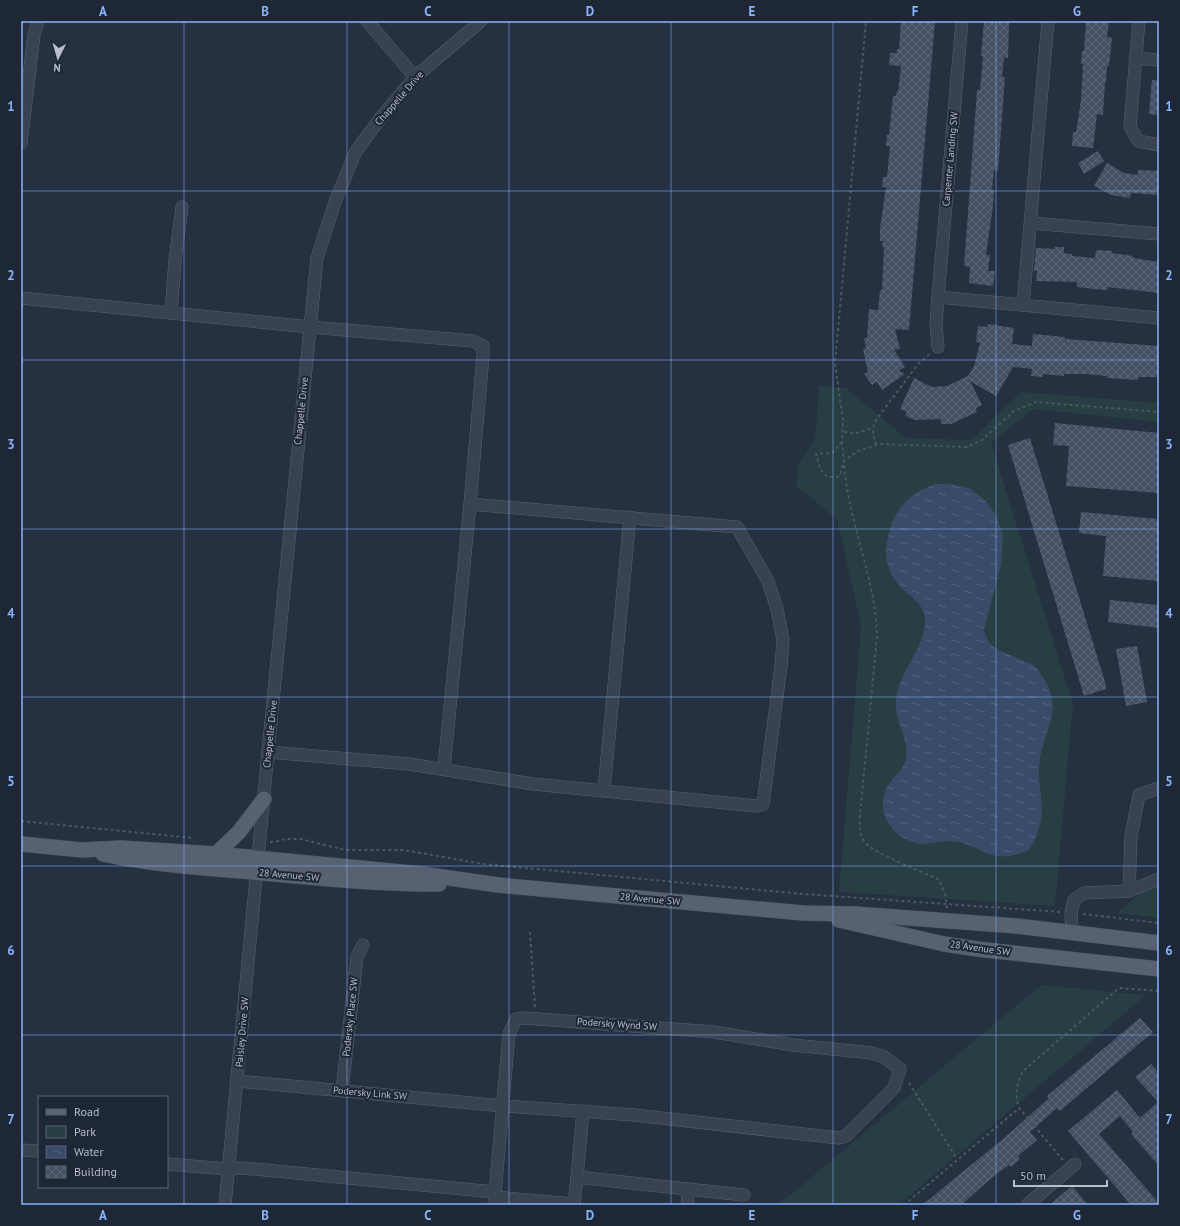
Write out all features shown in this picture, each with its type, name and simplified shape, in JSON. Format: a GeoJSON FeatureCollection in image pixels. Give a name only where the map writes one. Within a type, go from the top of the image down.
{"type":"FeatureCollection","features":[{"type":"Feature","properties":{"kind":"main road"},"geometry":{"type":"LineString","coordinates":[[216,854],[238,832],[264,799]]}},
{"type":"Feature","properties":{"kind":"main road","name":"28 Avenue SW"},"geometry":{"type":"LineString","coordinates":[[21,844],[82,850],[134,861],[258,865],[422,874],[498,885],[803,913],[855,914],[1072,932],[1159,943]]}},
{"type":"Feature","properties":{"kind":"main road","name":"28 Avenue SW"},"geometry":{"type":"LineString","coordinates":[[82,850],[121,848],[216,854],[258,865]]}},
{"type":"Feature","properties":{"kind":"main road","name":"28 Avenue SW"},"geometry":{"type":"LineString","coordinates":[[803,913],[950,945],[1159,969]]}},
{"type":"Feature","properties":{"kind":"street"},"geometry":{"type":"LineString","coordinates":[[21,143],[34,35],[38,21]]}},
{"type":"Feature","properties":{"kind":"street"},"geometry":{"type":"LineString","coordinates":[[367,21],[415,77]]}},
{"type":"Feature","properties":{"kind":"street","name":"Chappelle Drive"},"geometry":{"type":"LineString","coordinates":[[258,865],[317,258],[335,202],[356,151],[382,116],[415,77],[481,21]]}},
{"type":"Feature","properties":{"kind":"street","name":"Carpenter Landing SW"},"geometry":{"type":"LineString","coordinates":[[938,347],[936,324],[962,21]]}},
{"type":"Feature","properties":{"kind":"street"},"geometry":{"type":"LineString","coordinates":[[1023,305],[1048,21]]}},
{"type":"Feature","properties":{"kind":"street"},"geometry":{"type":"LineString","coordinates":[[1139,21],[1130,126],[1138,141],[1159,145]]}},
{"type":"Feature","properties":{"kind":"street"},"geometry":{"type":"LineString","coordinates":[[1135,58],[1159,60]]}},
{"type":"Feature","properties":{"kind":"street"},"geometry":{"type":"LineString","coordinates":[[171,313],[175,260],[182,207]]}},
{"type":"Feature","properties":{"kind":"street"},"geometry":{"type":"LineString","coordinates":[[1031,223],[1159,234]]}},
{"type":"Feature","properties":{"kind":"street"},"geometry":{"type":"LineString","coordinates":[[21,298],[310,327],[473,341],[483,346],[470,504],[444,768]]}},
{"type":"Feature","properties":{"kind":"street"},"geometry":{"type":"LineString","coordinates":[[938,298],[1159,318]]}},
{"type":"Feature","properties":{"kind":"street"},"geometry":{"type":"LineString","coordinates":[[268,752],[444,768],[511,781],[757,806],[763,804],[781,666],[782,640],[777,609],[768,582],[737,527],[470,504]]}},
{"type":"Feature","properties":{"kind":"street"},"geometry":{"type":"LineString","coordinates":[[604,790],[630,517]]}},
{"type":"Feature","properties":{"kind":"street"},"geometry":{"type":"LineString","coordinates":[[1130,891],[1132,836],[1139,795],[1159,788]]}},
{"type":"Feature","properties":{"kind":"street","name":"Paisley Drive SW"},"geometry":{"type":"LineString","coordinates":[[225,1205],[258,865]]}},
{"type":"Feature","properties":{"kind":"street"},"geometry":{"type":"LineString","coordinates":[[1072,932],[1071,913],[1074,900],[1084,893],[1130,891],[1159,878]]}},
{"type":"Feature","properties":{"kind":"street","name":"Podersky Place SW"},"geometry":{"type":"LineString","coordinates":[[342,1091],[357,957],[363,945]]}},
{"type":"Feature","properties":{"kind":"street","name":"Podersky Wynd SW"},"geometry":{"type":"LineString","coordinates":[[495,1198],[512,1026],[516,1019],[536,1019],[714,1032],[793,1045],[860,1051],[884,1057],[900,1069]]}},
{"type":"Feature","properties":{"kind":"street","name":"Podersky Link SW"},"geometry":{"type":"LineString","coordinates":[[238,1081],[503,1106],[702,1122],[839,1138],[846,1136],[894,1088],[900,1069]]}},
{"type":"Feature","properties":{"kind":"street"},"geometry":{"type":"LineString","coordinates":[[168,1164],[228,1169],[254,1169],[495,1198],[574,1205],[583,1112]]}},
{"type":"Feature","properties":{"kind":"street"},"geometry":{"type":"LineString","coordinates":[[21,1150],[38,1152]]}},
{"type":"Feature","properties":{"kind":"street"},"geometry":{"type":"LineString","coordinates":[[1027,1205],[1072,1166]]}},
{"type":"Feature","properties":{"kind":"street"},"geometry":{"type":"LineString","coordinates":[[577,1178],[744,1195]]}},
{"type":"Feature","properties":{"kind":"street"},"geometry":{"type":"LineString","coordinates":[[687,1189],[688,1205]]}},
{"type":"Feature","properties":{"kind":"path"},"geometry":{"type":"LineString","coordinates":[[866,21],[835,363],[844,432],[842,442],[847,490],[874,599],[877,623],[860,816],[861,835],[864,841],[879,852],[939,880],[944,889],[947,903],[947,913]]}},
{"type":"Feature","properties":{"kind":"path"},"geometry":{"type":"LineString","coordinates":[[876,445],[872,428],[874,423],[918,364],[938,347]]}},
{"type":"Feature","properties":{"kind":"path"},"geometry":{"type":"LineString","coordinates":[[842,442],[832,453],[816,454],[816,461],[824,474],[832,478],[840,474],[844,461],[858,451],[876,445],[967,447],[982,440],[1014,411],[1036,402],[1159,412]]}},
{"type":"Feature","properties":{"kind":"path"},"geometry":{"type":"LineString","coordinates":[[844,432],[857,432],[872,428]]}},
{"type":"Feature","properties":{"kind":"path"},"geometry":{"type":"LineString","coordinates":[[21,821],[196,838]]}},
{"type":"Feature","properties":{"kind":"path"},"geometry":{"type":"LineString","coordinates":[[279,841],[285,838],[301,839],[320,842],[345,850],[404,850],[491,865],[803,894],[1061,912]]}},
{"type":"Feature","properties":{"kind":"path"},"geometry":{"type":"LineString","coordinates":[[1082,914],[1159,923]]}},
{"type":"Feature","properties":{"kind":"path"},"geometry":{"type":"LineString","coordinates":[[530,932],[536,1019]]}},
{"type":"Feature","properties":{"kind":"path"},"geometry":{"type":"LineString","coordinates":[[1072,1166],[1019,1108],[1016,1100],[1016,1090],[1023,1071],[1119,988],[1159,991]]}},
{"type":"Feature","properties":{"kind":"path"},"geometry":{"type":"LineString","coordinates":[[900,1069],[957,1159]]}},
{"type":"Feature","properties":{"kind":"path"},"geometry":{"type":"LineString","coordinates":[[904,1205],[1019,1108]]}},
{"type":"Feature","properties":{"kind":"green space"},"geometry":{"type":"Polygon","coordinates":[[[819,386],[846,388],[906,438],[971,440],[1021,392],[1159,403],[1159,422],[1033,409],[991,443],[1073,704],[1055,906],[839,892],[861,625],[837,519],[796,486],[798,465],[815,439],[819,386]]]}},
{"type":"Feature","properties":{"kind":"green space"},"geometry":{"type":"Polygon","coordinates":[[[1159,877],[1159,918],[1117,913],[1159,877]]]}},
{"type":"Feature","properties":{"kind":"green space"},"geometry":{"type":"Polygon","coordinates":[[[1041,985],[1146,995],[899,1205],[778,1205],[1041,985]]]}},
{"type":"Feature","properties":{"kind":"water"},"geometry":{"type":"Polygon","coordinates":[[[935,484],[951,484],[969,488],[986,501],[997,517],[1003,535],[1001,564],[984,630],[987,638],[994,647],[1035,666],[1045,681],[1052,699],[1053,706],[1051,721],[1040,758],[1039,771],[1042,814],[1040,825],[1029,850],[1015,855],[995,856],[971,846],[949,841],[922,844],[912,842],[902,837],[888,824],[885,815],[883,805],[884,795],[890,781],[901,769],[906,758],[905,743],[896,706],[898,689],[921,641],[925,620],[922,609],[916,601],[893,578],[887,563],[887,540],[892,523],[899,509],[915,494],[935,484]]]}},
{"type":"Feature","properties":{"kind":"building"},"geometry":{"type":"Polygon","coordinates":[[[901,21],[935,21],[909,330],[895,329],[900,349],[894,350],[905,367],[899,371],[905,374],[882,390],[877,382],[872,385],[864,374],[868,372],[863,349],[866,348],[864,338],[867,338],[869,309],[878,310],[880,290],[882,290],[884,247],[882,247],[883,241],[880,241],[880,228],[886,187],[882,187],[883,177],[887,177],[890,146],[886,146],[887,135],[889,135],[893,96],[896,96],[898,91],[901,66],[889,65],[890,53],[897,53],[897,49],[899,49],[901,21]]]}},
{"type":"Feature","properties":{"kind":"building"},"geometry":{"type":"Polygon","coordinates":[[[984,21],[1009,21],[1008,58],[1004,58],[1002,77],[1005,77],[998,171],[994,170],[992,190],[994,190],[993,206],[986,255],[990,255],[988,271],[995,271],[993,286],[969,283],[970,267],[964,266],[977,90],[980,90],[983,56],[981,56],[984,21]]]}},
{"type":"Feature","properties":{"kind":"building"},"geometry":{"type":"Polygon","coordinates":[[[1086,21],[1109,21],[1107,37],[1112,38],[1109,66],[1107,66],[1105,82],[1103,115],[1097,114],[1093,148],[1072,146],[1073,132],[1076,132],[1081,100],[1083,64],[1081,64],[1082,51],[1084,51],[1086,21]]]}},
{"type":"Feature","properties":{"kind":"building"},"geometry":{"type":"Polygon","coordinates":[[[1152,80],[1159,80],[1159,115],[1149,114],[1152,80]]]}},
{"type":"Feature","properties":{"kind":"building"},"geometry":{"type":"Polygon","coordinates":[[[1098,151],[1104,161],[1084,174],[1078,163],[1098,151]]]}},
{"type":"Feature","properties":{"kind":"building"},"geometry":{"type":"Polygon","coordinates":[[[1107,163],[1124,173],[1138,175],[1138,170],[1159,171],[1159,195],[1131,193],[1130,198],[1111,195],[1094,186],[1107,163]]]}},
{"type":"Feature","properties":{"kind":"building"},"geometry":{"type":"Polygon","coordinates":[[[1055,247],[1064,247],[1064,253],[1072,254],[1072,256],[1095,258],[1096,250],[1112,251],[1112,253],[1133,256],[1133,258],[1159,262],[1159,293],[1107,287],[1107,290],[1077,287],[1077,282],[1036,281],[1037,271],[1034,271],[1036,248],[1055,249],[1055,247]]]}},
{"type":"Feature","properties":{"kind":"building"},"geometry":{"type":"Polygon","coordinates":[[[988,324],[1014,328],[1012,344],[1032,346],[1033,334],[1065,337],[1065,339],[1159,346],[1159,377],[1138,377],[1138,380],[1107,378],[1107,376],[1085,374],[1064,374],[1064,376],[1043,374],[1043,377],[1031,376],[1032,369],[1013,367],[996,396],[970,381],[982,405],[976,408],[977,412],[951,424],[941,424],[941,419],[915,420],[905,416],[907,412],[900,409],[914,378],[932,387],[947,386],[968,376],[974,366],[980,343],[976,342],[978,326],[987,327],[988,324]]]}},
{"type":"Feature","properties":{"kind":"building"},"geometry":{"type":"Polygon","coordinates":[[[1055,423],[1159,433],[1159,493],[1066,486],[1069,446],[1053,445],[1055,423]]]}},
{"type":"Feature","properties":{"kind":"building"},"geometry":{"type":"Polygon","coordinates":[[[1030,438],[1106,685],[1106,689],[1084,696],[1008,445],[1030,438]]]}},
{"type":"Feature","properties":{"kind":"building"},"geometry":{"type":"Polygon","coordinates":[[[1081,512],[1159,519],[1159,581],[1103,576],[1106,536],[1079,533],[1081,512]]]}},
{"type":"Feature","properties":{"kind":"building"},"geometry":{"type":"Polygon","coordinates":[[[1110,600],[1159,605],[1159,628],[1108,622],[1110,600]]]}},
{"type":"Feature","properties":{"kind":"building"},"geometry":{"type":"Polygon","coordinates":[[[1137,646],[1147,702],[1126,706],[1116,649],[1137,646]]]}},
{"type":"Feature","properties":{"kind":"building"},"geometry":{"type":"Polygon","coordinates":[[[1140,1018],[1153,1032],[1060,1111],[1057,1108],[1030,1132],[1037,1140],[1018,1156],[1020,1159],[1011,1167],[1009,1165],[995,1175],[961,1205],[922,1205],[1003,1139],[1049,1098],[1047,1096],[1140,1018]]]}},
{"type":"Feature","properties":{"kind":"building"},"geometry":{"type":"Polygon","coordinates":[[[1151,1064],[1159,1073],[1159,1166],[1131,1134],[1133,1132],[1120,1116],[1099,1134],[1159,1203],[1159,1205],[1131,1205],[1068,1131],[1117,1090],[1140,1118],[1158,1102],[1135,1077],[1151,1064]]]}},
{"type":"Feature","properties":{"kind":"building"},"geometry":{"type":"Polygon","coordinates":[[[1072,1186],[1088,1205],[1050,1205],[1062,1194],[1072,1186]]]}}]}
